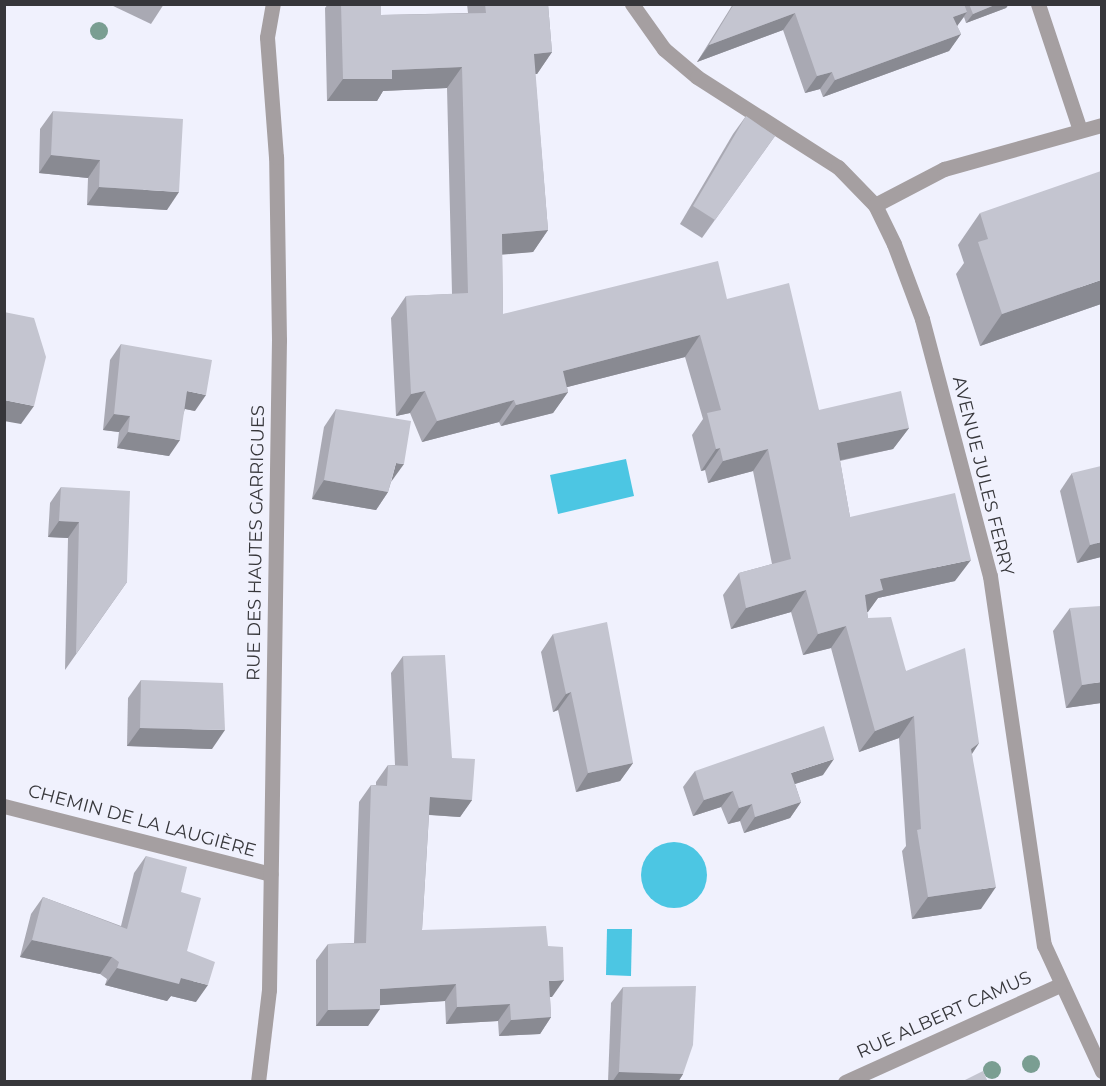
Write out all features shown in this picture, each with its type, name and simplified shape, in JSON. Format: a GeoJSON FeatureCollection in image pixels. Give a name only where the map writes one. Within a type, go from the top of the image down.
{"type":"FeatureCollection","features":[{"type":"Feature","properties":{"kind":"street","name":"RUE DES HAUTES GARRIGUES"},"geometry":{"type":"LineString","coordinates":[[258,1082],[269,990],[279,340],[276,157],[267,37],[273,4]]}},
{"type":"Feature","properties":{"kind":"street","name":"AVENUE JULES FERRY"},"geometry":{"type":"LineString","coordinates":[[632,4],[664,49],[697,76],[838,167],[875,205],[922,319],[990,576],[1044,945],[1060,985],[1101,1071]]}},
{"type":"Feature","properties":{"kind":"street"},"geometry":{"type":"LineString","coordinates":[[1038,4],[1080,130]]}},
{"type":"Feature","properties":{"kind":"street"},"geometry":{"type":"LineString","coordinates":[[875,205],[944,169],[1101,125]]}},
{"type":"Feature","properties":{"kind":"street","name":"CHEMIN DE LA LAUGIÈRE"},"geometry":{"type":"LineString","coordinates":[[4,806],[270,874]]}},
{"type":"Feature","properties":{"kind":"street","name":"RUE ALBERT CAMUS"},"geometry":{"type":"LineString","coordinates":[[845,1082],[1060,985]]}},
{"type":"Feature","properties":{"kind":"water"},"geometry":{"type":"Polygon","coordinates":[[[626,459],[634,496],[558,514],[550,475],[626,459]]]}},
{"type":"Feature","properties":{"kind":"water"},"geometry":{"type":"Polygon","coordinates":[[[668,842],[680,842],[692,847],[702,857],[707,875],[705,888],[692,903],[680,908],[668,908],[656,903],[646,893],[641,881],[641,869],[646,857],[656,847],[668,842]]]}},
{"type":"Feature","properties":{"kind":"water"},"geometry":{"type":"Polygon","coordinates":[[[607,929],[632,929],[631,976],[606,975],[607,929]]]}},
{"type":"Feature","properties":{"kind":"building"},"geometry":{"type":"Polygon","coordinates":[[[341,4],[381,4],[381,15],[486,13],[485,4],[548,4],[552,52],[534,54],[548,230],[502,234],[503,314],[718,261],[727,299],[789,283],[819,410],[901,391],[909,428],[837,443],[850,517],[955,493],[971,560],[880,579],[883,590],[865,595],[868,618],[891,617],[906,671],[965,648],[979,743],[971,749],[996,887],[928,897],[917,830],[921,829],[914,716],[875,731],[846,626],[818,634],[806,590],[746,608],[739,573],[791,559],[768,449],[723,461],[720,448],[716,449],[707,413],[721,410],[700,335],[563,371],[568,392],[516,405],[514,400],[437,421],[425,391],[411,394],[406,296],[468,293],[462,67],[392,70],[392,79],[343,79],[341,4]]]}},
{"type":"Feature","properties":{"kind":"building"},"geometry":{"type":"Polygon","coordinates":[[[734,4],[964,4],[967,12],[953,17],[961,34],[835,80],[832,72],[817,76],[795,13],[709,45],[734,4]]]}},
{"type":"Feature","properties":{"kind":"building"},"geometry":{"type":"Polygon","coordinates":[[[969,4],[997,4],[973,14],[969,4]]]}},
{"type":"Feature","properties":{"kind":"building"},"geometry":{"type":"Polygon","coordinates":[[[53,111],[183,119],[179,192],[99,187],[100,160],[51,155],[53,111]]]}},
{"type":"Feature","properties":{"kind":"building"},"geometry":{"type":"Polygon","coordinates":[[[746,116],[775,136],[715,220],[693,206],[746,116]]]}},
{"type":"Feature","properties":{"kind":"building"},"geometry":{"type":"Polygon","coordinates":[[[1101,171],[1101,280],[1002,314],[978,242],[988,239],[980,213],[1101,171]]]}},
{"type":"Feature","properties":{"kind":"building"},"geometry":{"type":"Polygon","coordinates":[[[4,312],[34,318],[46,357],[34,406],[4,400],[4,312]]]}},
{"type":"Feature","properties":{"kind":"building"},"geometry":{"type":"Polygon","coordinates":[[[121,344],[212,360],[206,395],[187,391],[180,440],[128,432],[130,416],[114,414],[121,344]]]}},
{"type":"Feature","properties":{"kind":"building"},"geometry":{"type":"Polygon","coordinates":[[[336,409],[411,421],[404,464],[396,463],[388,492],[324,480],[336,409]]]}},
{"type":"Feature","properties":{"kind":"building"},"geometry":{"type":"Polygon","coordinates":[[[1101,466],[1101,542],[1090,545],[1072,473],[1101,466]]]}},
{"type":"Feature","properties":{"kind":"building"},"geometry":{"type":"Polygon","coordinates":[[[61,487],[130,491],[127,582],[76,654],[79,522],[59,521],[61,487]]]}},
{"type":"Feature","properties":{"kind":"building"},"geometry":{"type":"Polygon","coordinates":[[[1101,606],[1101,682],[1082,685],[1070,608],[1101,606]]]}},
{"type":"Feature","properties":{"kind":"building"},"geometry":{"type":"Polygon","coordinates":[[[607,622],[633,763],[588,773],[571,692],[566,694],[553,634],[607,622]]]}},
{"type":"Feature","properties":{"kind":"building"},"geometry":{"type":"Polygon","coordinates":[[[445,655],[452,758],[475,759],[472,800],[430,797],[422,930],[546,926],[548,946],[563,947],[564,980],[549,981],[551,1017],[511,1020],[510,1004],[457,1007],[456,984],[380,989],[380,1009],[328,1010],[328,944],[366,943],[371,785],[387,786],[388,765],[408,766],[403,656],[445,655]]]}},
{"type":"Feature","properties":{"kind":"building"},"geometry":{"type":"Polygon","coordinates":[[[141,680],[223,683],[225,730],[140,728],[141,680]]]}},
{"type":"Feature","properties":{"kind":"building"},"geometry":{"type":"Polygon","coordinates":[[[824,726],[834,759],[791,773],[801,802],[755,817],[752,804],[739,808],[733,791],[704,800],[695,771],[824,726]]]}},
{"type":"Feature","properties":{"kind":"building"},"geometry":{"type":"Polygon","coordinates":[[[146,856],[187,867],[181,892],[201,898],[187,951],[215,962],[208,985],[181,978],[179,984],[117,968],[119,962],[112,957],[32,940],[43,897],[127,929],[146,856]]]}},
{"type":"Feature","properties":{"kind":"building"},"geometry":{"type":"Polygon","coordinates":[[[696,986],[693,1045],[683,1074],[619,1072],[623,987],[696,986]]]}},
{"type":"Feature","properties":{"kind":"building"},"geometry":{"type":"Polygon","coordinates":[[[983,1071],[988,1082],[961,1082],[983,1071]]]}}]}
